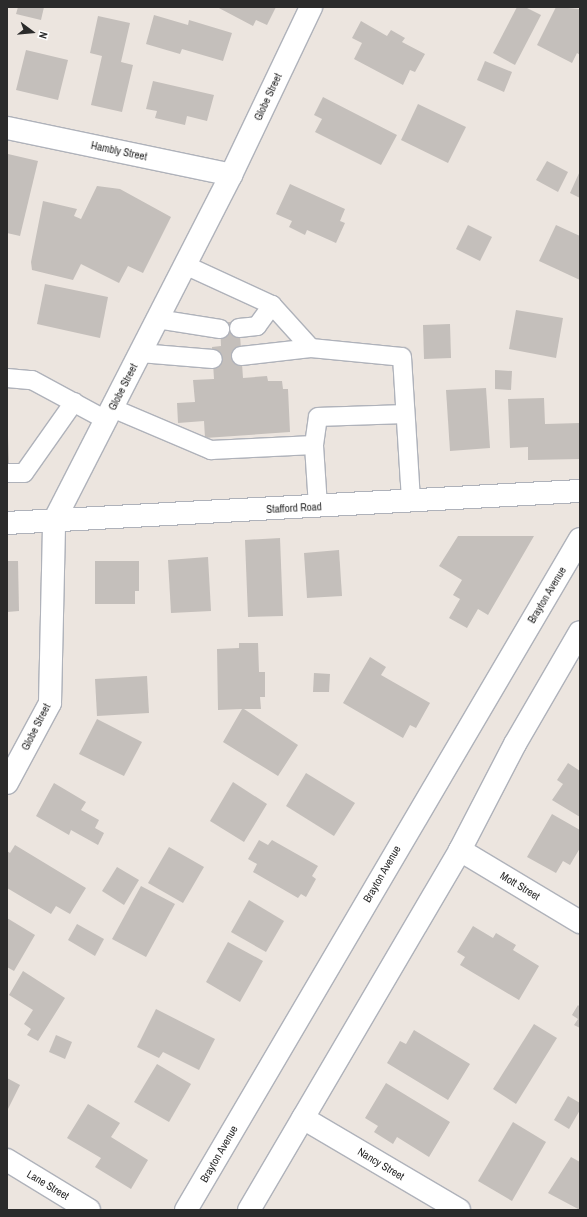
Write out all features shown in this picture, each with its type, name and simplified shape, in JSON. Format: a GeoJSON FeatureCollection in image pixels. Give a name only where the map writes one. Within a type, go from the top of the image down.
{"type":"FeatureCollection","features":[{"type":"Feature","properties":{"kind":"main road","name":"Globe Street"},"geometry":{"type":"LineString","coordinates":[[7,783],[50,703],[54,522],[231,175],[310,7]]}},
{"type":"Feature","properties":{"kind":"main road","name":"Hambly Street"},"geometry":{"type":"LineString","coordinates":[[7,128],[231,175]]}},
{"type":"Feature","properties":{"kind":"main road","name":"Stafford Road"},"geometry":{"type":"LineString","coordinates":[[7,523],[54,522],[580,491]]}},
{"type":"Feature","properties":{"kind":"main road","name":"Brayton Avenue"},"geometry":{"type":"LineString","coordinates":[[186,1210],[580,539]]}},
{"type":"Feature","properties":{"kind":"main road"},"geometry":{"type":"LineString","coordinates":[[249,1210],[460,850],[516,744],[580,632]]}},
{"type":"Feature","properties":{"kind":"main road","name":"Mott Street"},"geometry":{"type":"LineString","coordinates":[[460,850],[580,922]]}},
{"type":"Feature","properties":{"kind":"main road","name":"Nancy Street"},"geometry":{"type":"LineString","coordinates":[[303,1118],[459,1210]]}},
{"type":"Feature","properties":{"kind":"main road","name":"Lane Street"},"geometry":{"type":"LineString","coordinates":[[7,1160],[89,1210]]}},
{"type":"Feature","properties":{"kind":"lane"},"geometry":{"type":"LineString","coordinates":[[185,265],[272,305],[311,348]]}},
{"type":"Feature","properties":{"kind":"lane"},"geometry":{"type":"LineString","coordinates":[[239,328],[257,326],[272,305]]}},
{"type":"Feature","properties":{"kind":"lane"},"geometry":{"type":"LineString","coordinates":[[158,319],[220,330]]}},
{"type":"Feature","properties":{"kind":"lane"},"geometry":{"type":"LineString","coordinates":[[241,356],[311,348],[402,357],[404,414],[412,501]]}},
{"type":"Feature","properties":{"kind":"lane"},"geometry":{"type":"LineString","coordinates":[[140,353],[213,359]]}},
{"type":"Feature","properties":{"kind":"lane"},"geometry":{"type":"LineString","coordinates":[[7,378],[32,380],[74,402],[211,450],[314,445]]}},
{"type":"Feature","properties":{"kind":"lane"},"geometry":{"type":"LineString","coordinates":[[7,473],[24,473],[74,402]]}},
{"type":"Feature","properties":{"kind":"lane"},"geometry":{"type":"LineString","coordinates":[[318,506],[314,445],[318,417],[404,414]]}},
{"type":"Feature","properties":{"kind":"building"},"geometry":{"type":"Polygon","coordinates":[[[18,7],[44,7],[41,20],[16,14],[18,7]]]}},
{"type":"Feature","properties":{"kind":"building"},"geometry":{"type":"Polygon","coordinates":[[[217,7],[276,7],[267,25],[256,20],[253,26],[217,7]]]}},
{"type":"Feature","properties":{"kind":"building"},"geometry":{"type":"Polygon","coordinates":[[[517,7],[525,7],[541,15],[515,65],[493,53],[517,7]]]}},
{"type":"Feature","properties":{"kind":"building"},"geometry":{"type":"Polygon","coordinates":[[[556,7],[580,9],[580,55],[577,53],[572,63],[537,45],[556,7]]]}},
{"type":"Feature","properties":{"kind":"building"},"geometry":{"type":"Polygon","coordinates":[[[154,15],[188,25],[189,20],[232,33],[223,61],[182,49],[180,54],[146,44],[154,15]]]}},
{"type":"Feature","properties":{"kind":"building"},"geometry":{"type":"Polygon","coordinates":[[[98,16],[130,23],[121,62],[133,65],[122,112],[91,105],[102,56],[90,53],[98,16]]]}},
{"type":"Feature","properties":{"kind":"building"},"geometry":{"type":"Polygon","coordinates":[[[361,21],[387,36],[391,30],[405,38],[402,42],[425,54],[415,72],[410,70],[403,85],[354,59],[362,43],[352,38],[361,21]]]}},
{"type":"Feature","properties":{"kind":"building"},"geometry":{"type":"Polygon","coordinates":[[[26,50],[68,60],[58,100],[16,90],[26,50]]]}},
{"type":"Feature","properties":{"kind":"building"},"geometry":{"type":"Polygon","coordinates":[[[485,61],[512,72],[504,92],[477,80],[485,61]]]}},
{"type":"Feature","properties":{"kind":"building"},"geometry":{"type":"Polygon","coordinates":[[[153,81],[214,95],[207,121],[187,116],[185,125],[155,118],[157,111],[146,109],[153,81]]]}},
{"type":"Feature","properties":{"kind":"building"},"geometry":{"type":"Polygon","coordinates":[[[323,97],[397,135],[381,165],[315,132],[322,119],[314,115],[323,97]]]}},
{"type":"Feature","properties":{"kind":"building"},"geometry":{"type":"Polygon","coordinates":[[[418,104],[466,127],[448,163],[401,140],[418,104]]]}},
{"type":"Feature","properties":{"kind":"building"},"geometry":{"type":"Polygon","coordinates":[[[8,154],[38,161],[20,236],[7,233],[8,154]]]}},
{"type":"Feature","properties":{"kind":"building"},"geometry":{"type":"Polygon","coordinates":[[[547,161],[568,172],[558,192],[536,180],[547,161]]]}},
{"type":"Feature","properties":{"kind":"building"},"geometry":{"type":"Polygon","coordinates":[[[580,171],[580,198],[570,193],[580,171]]]}},
{"type":"Feature","properties":{"kind":"building"},"geometry":{"type":"Polygon","coordinates":[[[290,184],[345,209],[340,221],[345,223],[336,243],[307,230],[305,235],[289,227],[292,221],[276,214],[290,184]]]}},
{"type":"Feature","properties":{"kind":"building"},"geometry":{"type":"Polygon","coordinates":[[[97,186],[120,189],[171,217],[143,273],[128,266],[119,283],[81,264],[73,280],[32,270],[31,262],[43,201],[77,209],[74,216],[81,219],[97,186]]]}},
{"type":"Feature","properties":{"kind":"building"},"geometry":{"type":"Polygon","coordinates":[[[468,225],[492,237],[480,261],[456,249],[468,225]]]}},
{"type":"Feature","properties":{"kind":"building"},"geometry":{"type":"Polygon","coordinates":[[[556,225],[580,236],[580,280],[539,261],[556,225]]]}},
{"type":"Feature","properties":{"kind":"building"},"geometry":{"type":"Polygon","coordinates":[[[45,284],[108,297],[100,338],[37,324],[45,284]]]}},
{"type":"Feature","properties":{"kind":"building"},"geometry":{"type":"Polygon","coordinates":[[[516,310],[563,318],[556,358],[509,349],[516,310]]]}},
{"type":"Feature","properties":{"kind":"building"},"geometry":{"type":"Polygon","coordinates":[[[239,321],[243,378],[267,376],[268,381],[282,381],[283,389],[288,389],[290,432],[205,438],[204,421],[178,423],[177,403],[195,402],[193,380],[214,379],[212,347],[221,346],[220,323],[239,321]]]}},
{"type":"Feature","properties":{"kind":"building"},"geometry":{"type":"Polygon","coordinates":[[[450,324],[451,358],[424,359],[423,325],[450,324]]]}},
{"type":"Feature","properties":{"kind":"building"},"geometry":{"type":"Polygon","coordinates":[[[495,370],[512,371],[511,390],[495,389],[495,370]]]}},
{"type":"Feature","properties":{"kind":"building"},"geometry":{"type":"Polygon","coordinates":[[[486,388],[490,448],[450,451],[446,390],[486,388]]]}},
{"type":"Feature","properties":{"kind":"building"},"geometry":{"type":"Polygon","coordinates":[[[544,398],[545,424],[580,423],[580,459],[528,460],[528,447],[510,448],[508,399],[544,398]]]}},
{"type":"Feature","properties":{"kind":"building"},"geometry":{"type":"Polygon","coordinates":[[[8,436],[9,465],[7,465],[8,436]]]}},
{"type":"Feature","properties":{"kind":"building"},"geometry":{"type":"Polygon","coordinates":[[[458,536],[534,536],[488,615],[478,609],[467,628],[449,618],[460,599],[453,595],[462,580],[439,566],[458,536]]]}},
{"type":"Feature","properties":{"kind":"building"},"geometry":{"type":"Polygon","coordinates":[[[280,538],[283,616],[248,617],[245,540],[280,538]]]}},
{"type":"Feature","properties":{"kind":"building"},"geometry":{"type":"Polygon","coordinates":[[[339,550],[342,596],[307,598],[304,553],[339,550]]]}},
{"type":"Feature","properties":{"kind":"building"},"geometry":{"type":"Polygon","coordinates":[[[208,557],[211,611],[171,613],[168,560],[208,557]]]}},
{"type":"Feature","properties":{"kind":"building"},"geometry":{"type":"Polygon","coordinates":[[[7,561],[18,561],[19,611],[7,612],[7,561]]]}},
{"type":"Feature","properties":{"kind":"building"},"geometry":{"type":"Polygon","coordinates":[[[95,561],[139,561],[139,591],[135,591],[135,604],[95,604],[95,561]]]}},
{"type":"Feature","properties":{"kind":"building"},"geometry":{"type":"Polygon","coordinates":[[[239,643],[258,643],[259,672],[265,672],[265,697],[260,697],[261,709],[244,709],[298,745],[278,776],[223,742],[242,709],[218,710],[217,649],[239,648],[239,643]]]}},
{"type":"Feature","properties":{"kind":"building"},"geometry":{"type":"Polygon","coordinates":[[[370,657],[386,667],[381,675],[430,703],[416,728],[410,725],[403,738],[343,703],[370,657]]]}},
{"type":"Feature","properties":{"kind":"building"},"geometry":{"type":"Polygon","coordinates":[[[314,673],[330,674],[329,692],[313,692],[314,673]]]}},
{"type":"Feature","properties":{"kind":"building"},"geometry":{"type":"Polygon","coordinates":[[[147,676],[149,713],[97,716],[95,679],[147,676]]]}},
{"type":"Feature","properties":{"kind":"building"},"geometry":{"type":"Polygon","coordinates":[[[97,719],[142,742],[124,776],[79,754],[97,719]]]}},
{"type":"Feature","properties":{"kind":"building"},"geometry":{"type":"Polygon","coordinates":[[[568,763],[580,771],[580,817],[552,800],[563,784],[557,780],[568,763]]]}},
{"type":"Feature","properties":{"kind":"building"},"geometry":{"type":"Polygon","coordinates":[[[306,773],[355,803],[334,836],[286,806],[306,773]]]}},
{"type":"Feature","properties":{"kind":"building"},"geometry":{"type":"Polygon","coordinates":[[[233,782],[267,804],[244,842],[210,821],[233,782]]]}},
{"type":"Feature","properties":{"kind":"building"},"geometry":{"type":"Polygon","coordinates":[[[54,783],[86,802],[81,810],[99,820],[95,828],[104,833],[98,845],[71,830],[69,835],[36,816],[54,783]]]}},
{"type":"Feature","properties":{"kind":"building"},"geometry":{"type":"Polygon","coordinates":[[[552,814],[580,830],[580,848],[570,865],[563,861],[556,873],[527,857],[552,814]]]}},
{"type":"Feature","properties":{"kind":"building"},"geometry":{"type":"Polygon","coordinates":[[[259,840],[268,845],[272,840],[318,866],[312,876],[316,879],[306,897],[301,894],[298,898],[253,872],[257,864],[248,859],[259,840]]]}},
{"type":"Feature","properties":{"kind":"building"},"geometry":{"type":"Polygon","coordinates":[[[15,845],[86,888],[70,914],[56,906],[51,914],[7,888],[7,851],[10,853],[15,845]]]}},
{"type":"Feature","properties":{"kind":"building"},"geometry":{"type":"Polygon","coordinates":[[[169,847],[204,867],[183,903],[148,883],[169,847]]]}},
{"type":"Feature","properties":{"kind":"building"},"geometry":{"type":"Polygon","coordinates":[[[117,867],[139,880],[124,905],[102,891],[117,867]]]}},
{"type":"Feature","properties":{"kind":"building"},"geometry":{"type":"Polygon","coordinates":[[[141,886],[175,904],[146,957],[112,939],[141,886]]]}},
{"type":"Feature","properties":{"kind":"building"},"geometry":{"type":"Polygon","coordinates":[[[249,900],[284,921],[266,952],[231,932],[249,900]]]}},
{"type":"Feature","properties":{"kind":"building"},"geometry":{"type":"Polygon","coordinates":[[[7,918],[35,935],[14,971],[7,967],[7,918]]]}},
{"type":"Feature","properties":{"kind":"building"},"geometry":{"type":"Polygon","coordinates":[[[77,924],[104,939],[95,956],[68,940],[77,924]]]}},
{"type":"Feature","properties":{"kind":"building"},"geometry":{"type":"Polygon","coordinates":[[[473,926],[493,938],[496,933],[516,945],[513,950],[539,966],[519,1000],[460,965],[465,957],[457,952],[473,926]]]}},
{"type":"Feature","properties":{"kind":"building"},"geometry":{"type":"Polygon","coordinates":[[[228,942],[263,961],[240,1002],[206,982],[228,942]]]}},
{"type":"Feature","properties":{"kind":"building"},"geometry":{"type":"Polygon","coordinates":[[[23,971],[65,998],[38,1041],[27,1035],[31,1029],[24,1024],[33,1010],[9,995],[23,971]]]}},
{"type":"Feature","properties":{"kind":"building"},"geometry":{"type":"Polygon","coordinates":[[[578,1005],[580,1007],[580,1028],[574,1025],[578,1019],[572,1015],[578,1005]]]}},
{"type":"Feature","properties":{"kind":"building"},"geometry":{"type":"Polygon","coordinates":[[[156,1009],[215,1039],[199,1070],[163,1052],[159,1058],[137,1047],[156,1009]]]}},
{"type":"Feature","properties":{"kind":"building"},"geometry":{"type":"Polygon","coordinates":[[[534,1024],[557,1038],[516,1104],[493,1089],[534,1024]]]}},
{"type":"Feature","properties":{"kind":"building"},"geometry":{"type":"Polygon","coordinates":[[[414,1030],[470,1064],[448,1100],[387,1063],[400,1041],[406,1044],[414,1030]]]}},
{"type":"Feature","properties":{"kind":"building"},"geometry":{"type":"Polygon","coordinates":[[[56,1035],[72,1042],[65,1059],[49,1052],[56,1035]]]}},
{"type":"Feature","properties":{"kind":"building"},"geometry":{"type":"Polygon","coordinates":[[[157,1064],[191,1084],[169,1122],[134,1102],[157,1064]]]}},
{"type":"Feature","properties":{"kind":"building"},"geometry":{"type":"Polygon","coordinates":[[[7,1078],[20,1085],[7,1111],[7,1078]]]}},
{"type":"Feature","properties":{"kind":"building"},"geometry":{"type":"Polygon","coordinates":[[[386,1083],[450,1122],[429,1157],[397,1137],[393,1144],[374,1132],[378,1126],[365,1118],[386,1083]]]}},
{"type":"Feature","properties":{"kind":"building"},"geometry":{"type":"Polygon","coordinates":[[[568,1096],[580,1103],[580,1110],[569,1129],[554,1120],[568,1096]]]}},
{"type":"Feature","properties":{"kind":"building"},"geometry":{"type":"Polygon","coordinates":[[[88,1104],[120,1123],[111,1137],[148,1160],[131,1189],[95,1167],[101,1158],[67,1138],[88,1104]]]}},
{"type":"Feature","properties":{"kind":"building"},"geometry":{"type":"Polygon","coordinates":[[[513,1122],[546,1142],[512,1201],[478,1181],[513,1122]]]}},
{"type":"Feature","properties":{"kind":"building"},"geometry":{"type":"Polygon","coordinates":[[[571,1157],[580,1162],[580,1210],[548,1193],[571,1157]]]}}]}
